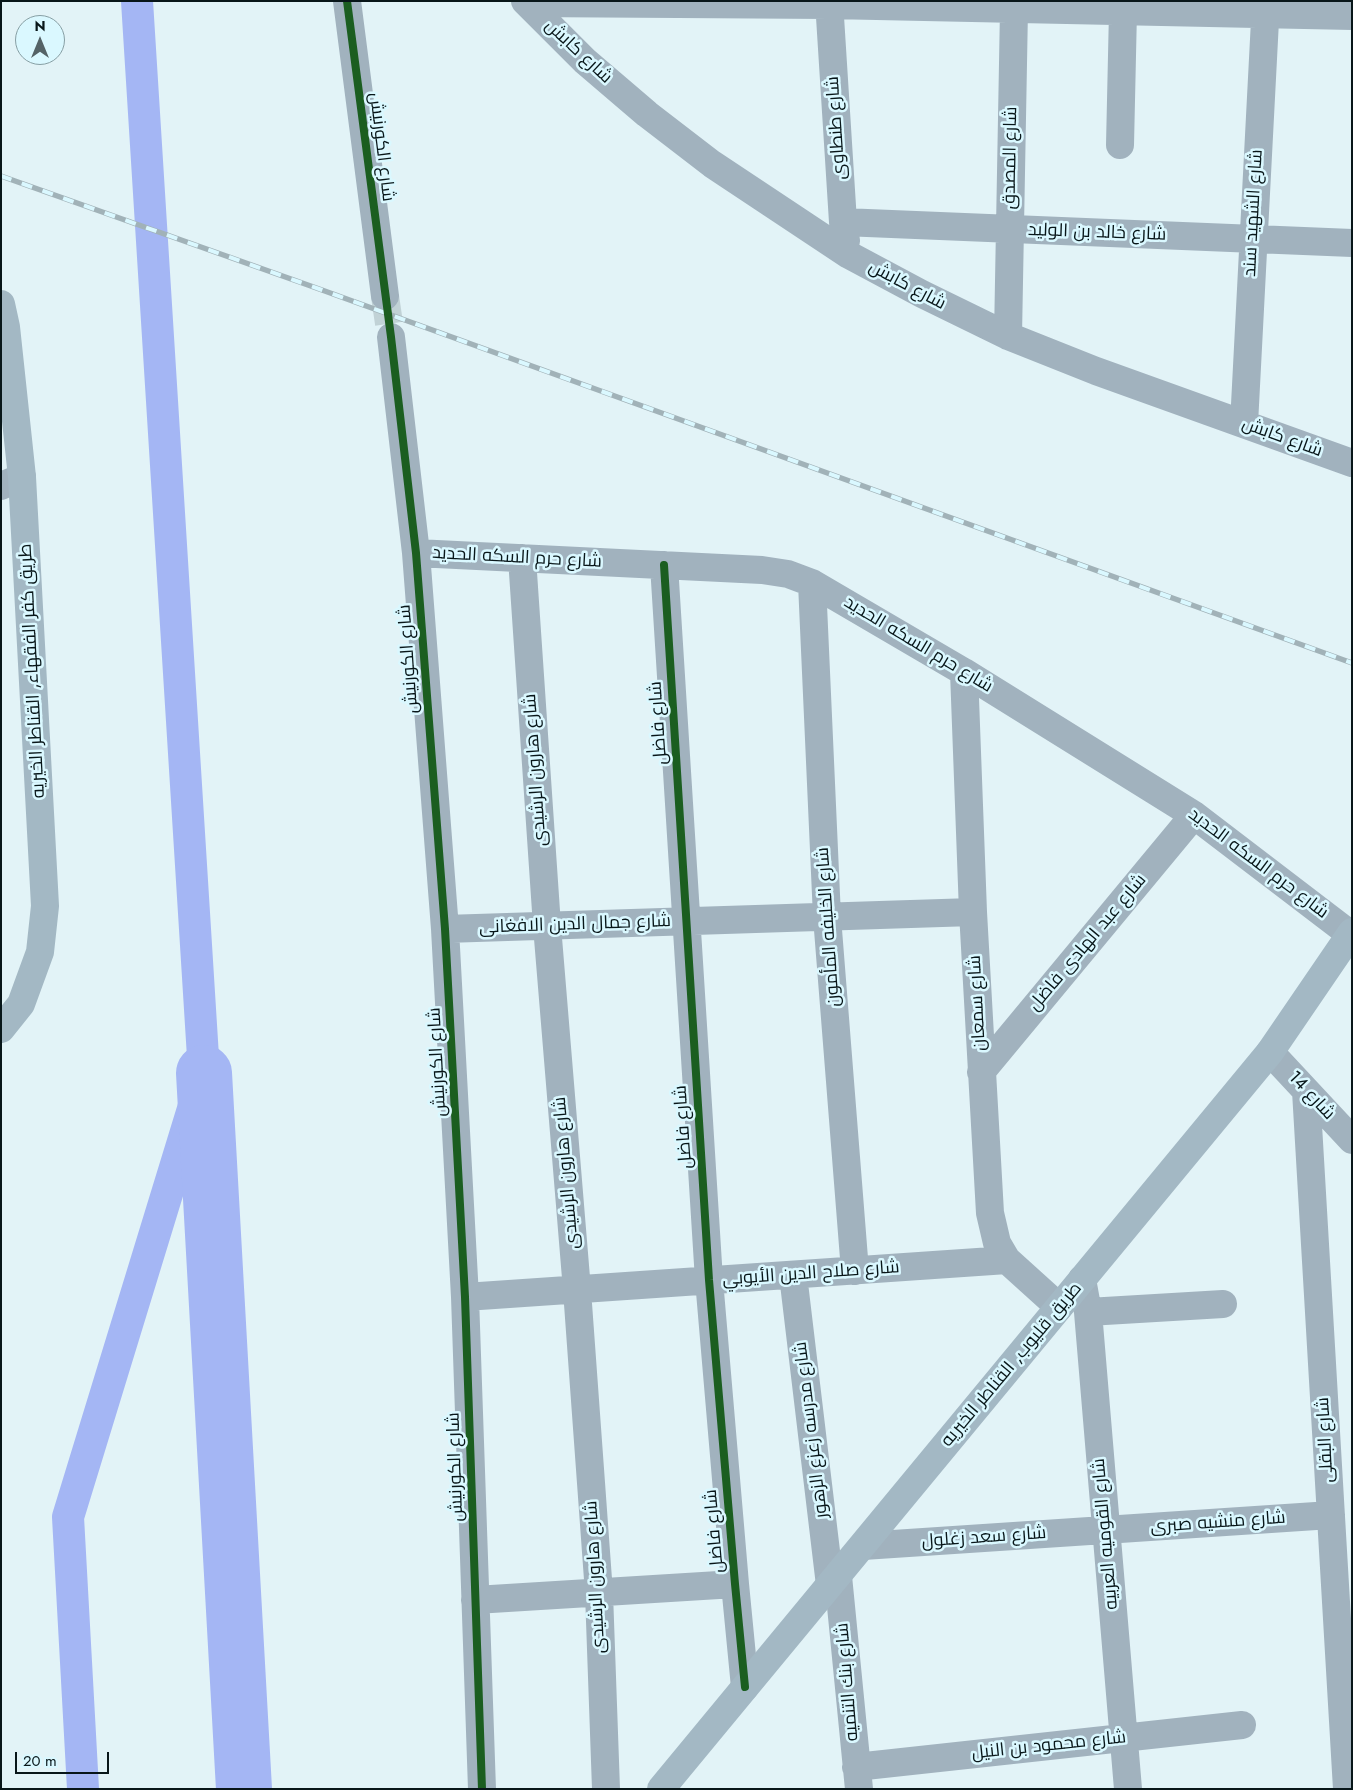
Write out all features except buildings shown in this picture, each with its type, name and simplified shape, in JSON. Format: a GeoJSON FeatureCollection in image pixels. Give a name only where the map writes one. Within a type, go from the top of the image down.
{"type":"FeatureCollection","features":[{"type":"Feature","properties":{"kind":"main road","name":"طريق كفر الفقهاء, القناطر الخيريه"},"geometry":{"type":"LineString","coordinates":[[1,304],[6,327],[12,481],[45,906],[40,952],[20,1004],[1,1029]]}},
{"type":"Feature","properties":{"kind":"main road","name":"طريق قليوب, القناطر الخيريه"},"geometry":{"type":"LineString","coordinates":[[661,1789],[1270,1052],[1351,933]]}},
{"type":"Feature","properties":{"kind":"street","name":"شارع الكورنيش"},"geometry":{"type":"LineString","coordinates":[[347,1],[385,296]]}},
{"type":"Feature","properties":{"kind":"street"},"geometry":{"type":"LineString","coordinates":[[526,2],[829,3],[1123,11],[1266,8],[1352,16]]}},
{"type":"Feature","properties":{"kind":"street","name":"شارع كابش"},"geometry":{"type":"LineString","coordinates":[[526,2],[585,61],[647,114],[712,164],[849,255],[922,294],[1008,336],[1096,372],[1352,463]]}},
{"type":"Feature","properties":{"kind":"street","name":"شارع طنطاوى"},"geometry":{"type":"LineString","coordinates":[[829,3],[843,222],[849,255]]}},
{"type":"Feature","properties":{"kind":"street","name":"شارع الشهيد سند"},"geometry":{"type":"LineString","coordinates":[[1244,424],[1266,8]]}},
{"type":"Feature","properties":{"kind":"street","name":"شارع المصدق"},"geometry":{"type":"LineString","coordinates":[[1008,336],[1014,9]]}},
{"type":"Feature","properties":{"kind":"street"},"geometry":{"type":"LineString","coordinates":[[1120,145],[1123,11]]}},
{"type":"Feature","properties":{"kind":"street","name":"شارع خالد بن الوليد"},"geometry":{"type":"LineString","coordinates":[[843,222],[1352,243]]}},
{"type":"Feature","properties":{"kind":"street","name":"شارع الكورنيش"},"geometry":{"type":"LineString","coordinates":[[391,337],[416,553],[446,930],[465,1297],[482,1789]]}},
{"type":"Feature","properties":{"kind":"street","name":"شارع حرم السكه الحديد"},"geometry":{"type":"LineString","coordinates":[[416,553],[762,570],[788,574],[812,583],[964,672],[1194,815],[1351,933]]}},
{"type":"Feature","properties":{"kind":"street","name":"شارع هارون الرشيدى"},"geometry":{"type":"LineString","coordinates":[[522,558],[547,926],[577,1290],[599,1593],[606,1789]]}},
{"type":"Feature","properties":{"kind":"street","name":"شارع فاضل"},"geometry":{"type":"LineString","coordinates":[[664,565],[708,1280],[745,1687]]}},
{"type":"Feature","properties":{"kind":"street","name":"شارع الخليفه المأمون"},"geometry":{"type":"LineString","coordinates":[[812,583],[827,916],[855,1271]]}},
{"type":"Feature","properties":{"kind":"street","name":"شارع سمعان"},"geometry":{"type":"LineString","coordinates":[[964,672],[973,912],[990,1213],[997,1243],[1007,1260],[1059,1307]]}},
{"type":"Feature","properties":{"kind":"street","name":"شارع عبد الهادى فاضل"},"geometry":{"type":"LineString","coordinates":[[982,1072],[1194,815]]}},
{"type":"Feature","properties":{"kind":"street","name":"شارع جمال الدين الافغانى"},"geometry":{"type":"LineString","coordinates":[[446,930],[973,912]]}},
{"type":"Feature","properties":{"kind":"street","name":"شارع 14"},"geometry":{"type":"LineString","coordinates":[[1270,1052],[1352,1140]]}},
{"type":"Feature","properties":{"kind":"street","name":"شارع البقلى"},"geometry":{"type":"LineString","coordinates":[[1306,1091],[1331,1516],[1346,1687],[1347,1789]]}},
{"type":"Feature","properties":{"kind":"street","name":"شارع صلاح الدين الأيوبي"},"geometry":{"type":"LineString","coordinates":[[465,1297],[1007,1260]]}},
{"type":"Feature","properties":{"kind":"street","name":"شارع مدرسه زعزع الزهور"},"geometry":{"type":"LineString","coordinates":[[793,1275],[834,1580]]}},
{"type":"Feature","properties":{"kind":"street","name":"شارع القوميه العربيه"},"geometry":{"type":"LineString","coordinates":[[1082,1279],[1088,1312],[1128,1789]]}},
{"type":"Feature","properties":{"kind":"street"},"geometry":{"type":"LineString","coordinates":[[1088,1312],[1223,1304]]}},
{"type":"Feature","properties":{"kind":"street","name":"شارع منشيه صبرى"},"geometry":{"type":"LineString","coordinates":[[1106,1530],[1331,1516]]}},
{"type":"Feature","properties":{"kind":"street","name":"شارع سعد زغلول"},"geometry":{"type":"LineString","coordinates":[[863,1546],[1106,1530]]}},
{"type":"Feature","properties":{"kind":"street","name":"شارع بنك التنميه"},"geometry":{"type":"LineString","coordinates":[[834,1580],[858,1778]]}},
{"type":"Feature","properties":{"kind":"street"},"geometry":{"type":"LineString","coordinates":[[475,1600],[735,1584]]}},
{"type":"Feature","properties":{"kind":"street","name":"شارع محمود بن النيل"},"geometry":{"type":"LineString","coordinates":[[858,1778],[1124,1738],[1242,1725]]}},
{"type":"Feature","properties":{"kind":"waterway"},"geometry":{"type":"LineString","coordinates":[[83,1789],[68,1517],[204,1073],[137,1]]}},
{"type":"Feature","properties":{"kind":"waterway"},"geometry":{"type":"LineString","coordinates":[[204,1073],[244,1789]]}},
{"type":"Feature","properties":{"kind":"tunnel"},"geometry":{"type":"LineString","coordinates":[[385,296],[391,337]]}},
{"type":"Feature","properties":{"kind":"railway"},"geometry":{"type":"LineString","coordinates":[[1,176],[322,290],[1352,663]]}},
{"type":"Feature","properties":{"kind":"cycle path"},"geometry":{"type":"LineString","coordinates":[[347,1],[391,337],[416,553],[445,929],[465,1297],[482,1789]]}},
{"type":"Feature","properties":{"kind":"cycle path"},"geometry":{"type":"LineString","coordinates":[[664,565],[709,1280],[745,1687]]}}]}
